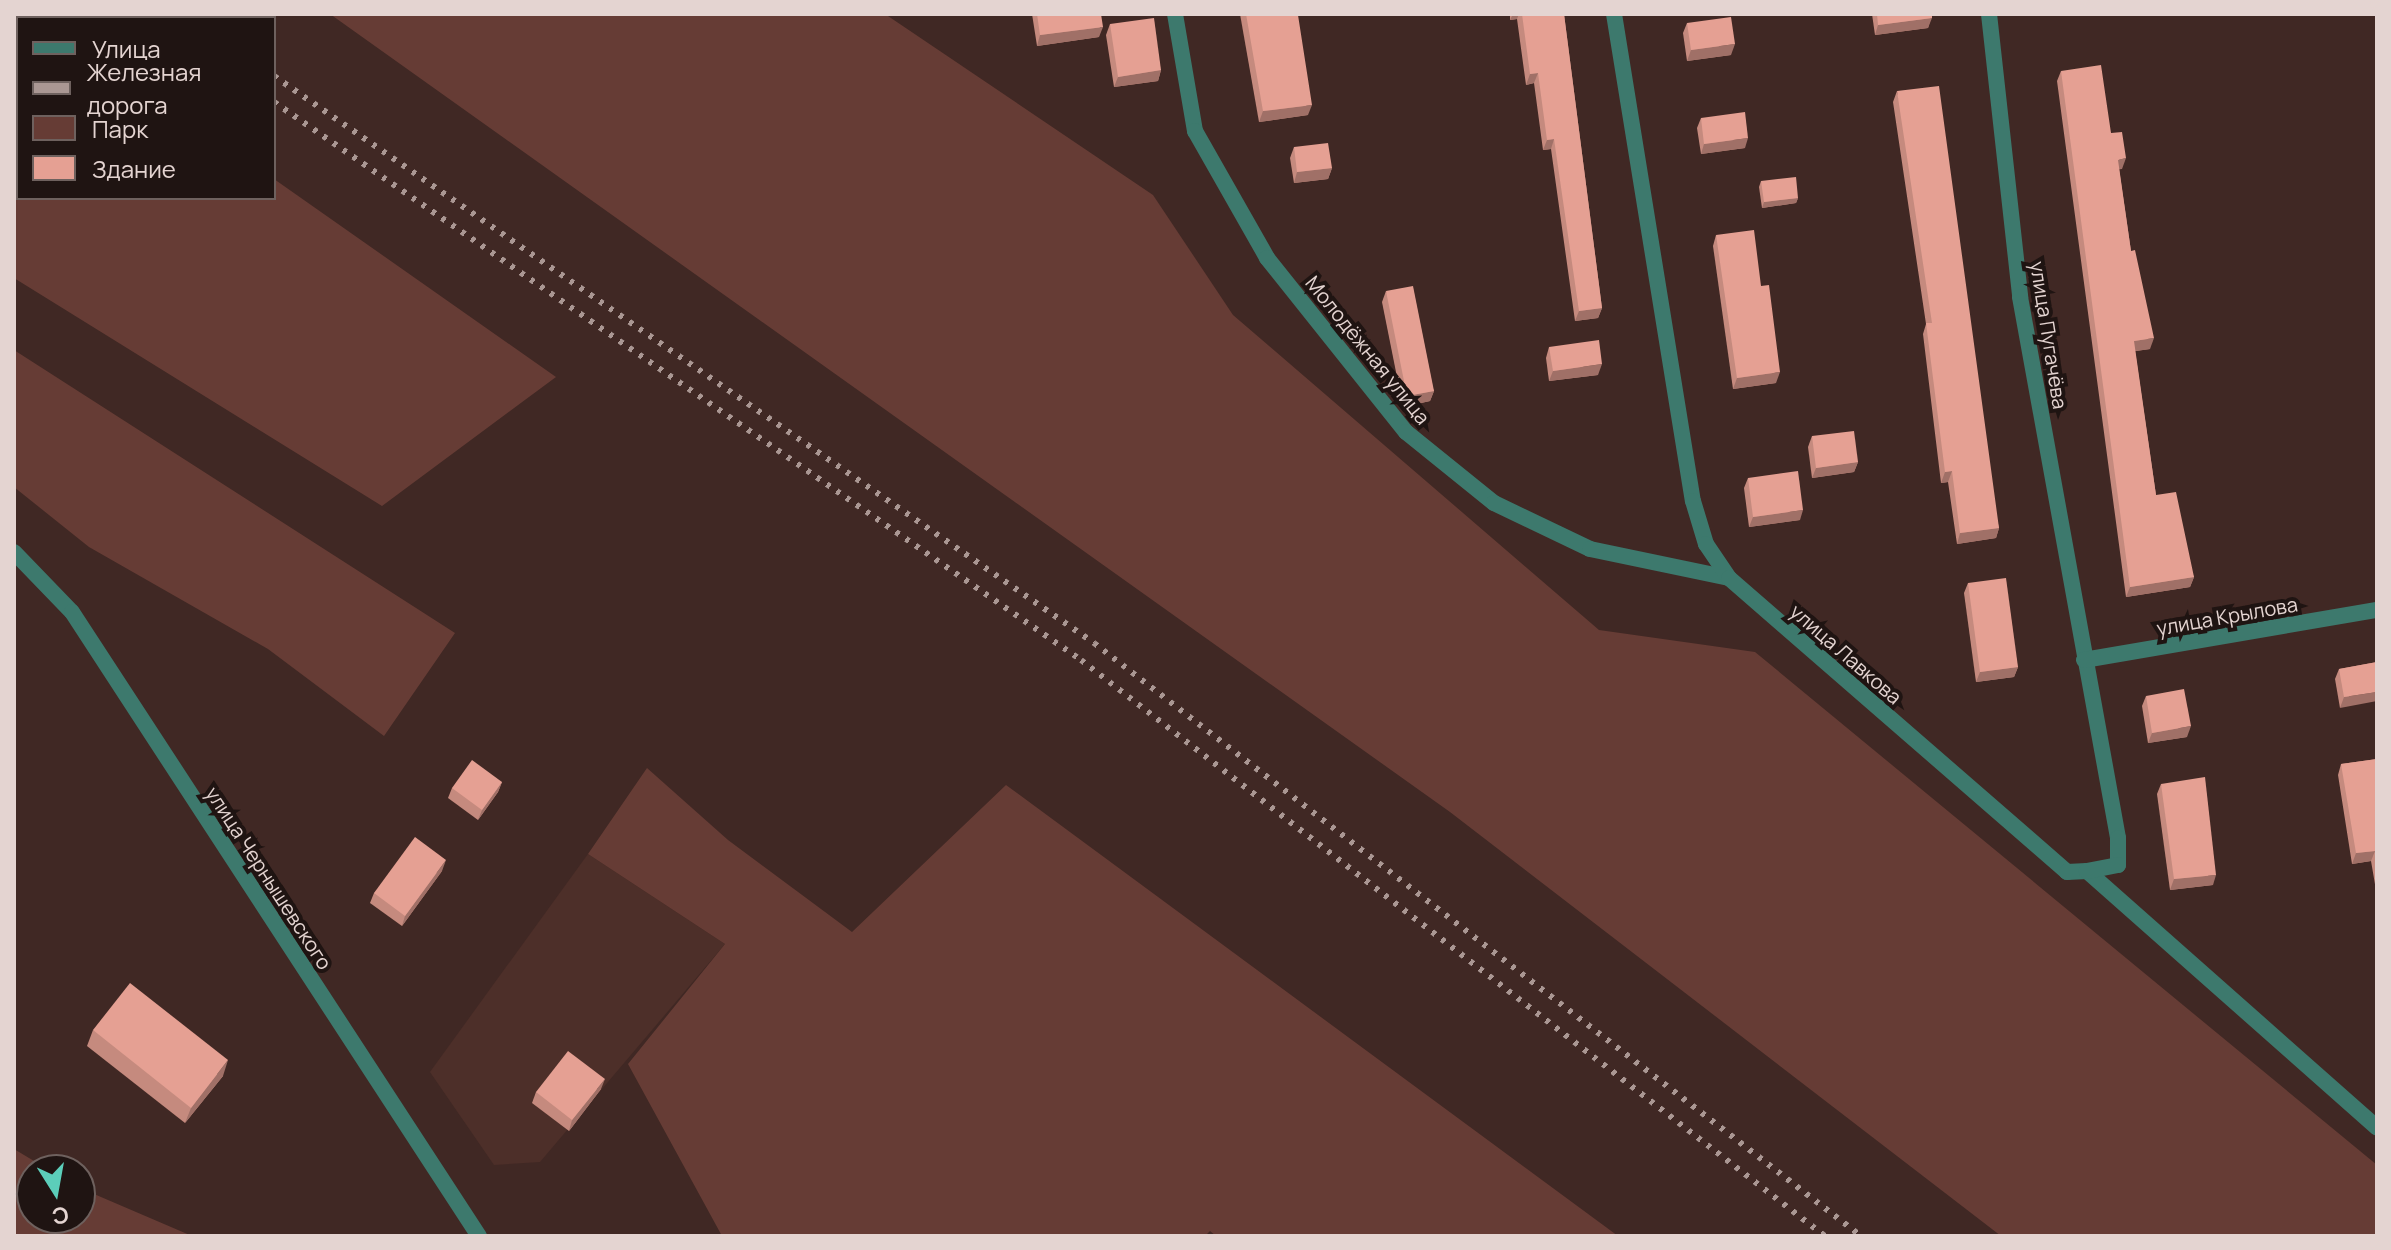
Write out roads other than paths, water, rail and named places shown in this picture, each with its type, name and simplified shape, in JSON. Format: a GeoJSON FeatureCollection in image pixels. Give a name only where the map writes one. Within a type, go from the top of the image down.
{"type":"FeatureCollection","features":[{"type":"Feature","properties":{"kind":"street","name":"Молодёжная улица"},"geometry":{"type":"LineString","coordinates":[[1175,14],[1195,131],[1267,258],[1406,432],[1494,503],[1590,549],[1729,578]]}},
{"type":"Feature","properties":{"kind":"street","name":"улица Лавкова"},"geometry":{"type":"LineString","coordinates":[[1614,14],[1693,501],[1706,544],[1729,578],[2067,872],[2087,871],[2377,1128]]}},
{"type":"Feature","properties":{"kind":"street","name":"улица Пугачёва"},"geometry":{"type":"LineString","coordinates":[[1989,14],[2020,297],[2118,838],[2118,865],[2087,871]]}},
{"type":"Feature","properties":{"kind":"street","name":"улица Чернышевского"},"geometry":{"type":"LineString","coordinates":[[14,552],[72,612],[479,1236]]}},
{"type":"Feature","properties":{"kind":"street","name":"улица Крылова"},"geometry":{"type":"LineString","coordinates":[[2084,660],[2377,610]]}},
{"type":"Feature","properties":{"kind":"railway"},"geometry":{"type":"LineString","coordinates":[[276,77],[1094,643],[1861,1236]]}},
{"type":"Feature","properties":{"kind":"railway"},"geometry":{"type":"LineString","coordinates":[[276,103],[1081,660],[1825,1236]]}}]}
